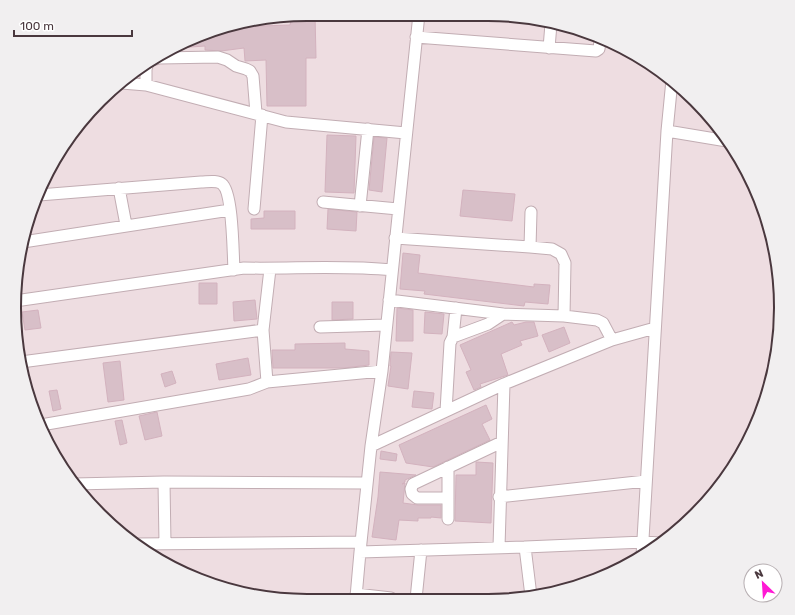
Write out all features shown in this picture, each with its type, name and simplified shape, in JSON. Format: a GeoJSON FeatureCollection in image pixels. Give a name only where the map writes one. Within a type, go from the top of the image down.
{"type":"FeatureCollection","features":[{"type":"Feature","properties":{"kind":"street"},"geometry":{"type":"LineString","coordinates":[[356,594],[371,446],[382,371],[418,21]]}},
{"type":"Feature","properties":{"kind":"street"},"geometry":{"type":"LineString","coordinates":[[549,48],[551,29]]}},
{"type":"Feature","properties":{"kind":"street"},"geometry":{"type":"LineString","coordinates":[[416,37],[596,51],[599,49],[600,44]]}},
{"type":"Feature","properties":{"kind":"street"},"geometry":{"type":"LineString","coordinates":[[166,58],[218,57],[227,60],[236,66],[246,68],[253,76],[259,114],[254,209]]}},
{"type":"Feature","properties":{"kind":"street"},"geometry":{"type":"LineString","coordinates":[[146,70],[146,85]]}},
{"type":"Feature","properties":{"kind":"street"},"geometry":{"type":"LineString","coordinates":[[129,84],[146,85],[286,122],[406,132]]}},
{"type":"Feature","properties":{"kind":"street"},"geometry":{"type":"LineString","coordinates":[[643,548],[667,131],[671,88]]}},
{"type":"Feature","properties":{"kind":"street"},"geometry":{"type":"LineString","coordinates":[[360,206],[368,129]]}},
{"type":"Feature","properties":{"kind":"street"},"geometry":{"type":"LineString","coordinates":[[667,131],[719,139]]}},
{"type":"Feature","properties":{"kind":"street"},"geometry":{"type":"LineString","coordinates":[[45,195],[214,182],[222,184],[226,188],[228,194],[234,270]]}},
{"type":"Feature","properties":{"kind":"street"},"geometry":{"type":"LineString","coordinates":[[119,188],[126,225]]}},
{"type":"Feature","properties":{"kind":"street"},"geometry":{"type":"LineString","coordinates":[[323,202],[398,209]]}},
{"type":"Feature","properties":{"kind":"street"},"geometry":{"type":"LineString","coordinates":[[29,241],[230,210]]}},
{"type":"Feature","properties":{"kind":"street"},"geometry":{"type":"LineString","coordinates":[[530,247],[531,212]]}},
{"type":"Feature","properties":{"kind":"street"},"geometry":{"type":"LineString","coordinates":[[395,238],[552,249],[561,254],[565,262],[564,316]]}},
{"type":"Feature","properties":{"kind":"street"},"geometry":{"type":"LineString","coordinates":[[21,299],[244,268],[270,269],[316,266],[392,270]]}},
{"type":"Feature","properties":{"kind":"street"},"geometry":{"type":"LineString","coordinates":[[267,382],[263,330],[270,269]]}},
{"type":"Feature","properties":{"kind":"street"},"geometry":{"type":"LineString","coordinates":[[389,300],[503,314],[564,316],[596,320],[603,323],[612,340]]}},
{"type":"Feature","properties":{"kind":"street"},"geometry":{"type":"LineString","coordinates":[[446,411],[450,343],[453,337],[456,308]]}},
{"type":"Feature","properties":{"kind":"street"},"geometry":{"type":"LineString","coordinates":[[453,337],[488,324],[503,314]]}},
{"type":"Feature","properties":{"kind":"street"},"geometry":{"type":"LineString","coordinates":[[320,327],[386,325]]}},
{"type":"Feature","properties":{"kind":"street"},"geometry":{"type":"LineString","coordinates":[[371,446],[504,384],[612,340],[655,328]]}},
{"type":"Feature","properties":{"kind":"street"},"geometry":{"type":"LineString","coordinates":[[27,361],[263,330]]}},
{"type":"Feature","properties":{"kind":"street"},"geometry":{"type":"LineString","coordinates":[[47,425],[249,389],[267,382],[382,371]]}},
{"type":"Feature","properties":{"kind":"street"},"geometry":{"type":"LineString","coordinates":[[499,548],[499,497],[504,384]]}},
{"type":"Feature","properties":{"kind":"street"},"geometry":{"type":"LineString","coordinates":[[448,498],[417,498],[412,494],[411,488],[413,484],[502,442]]}},
{"type":"Feature","properties":{"kind":"street"},"geometry":{"type":"LineString","coordinates":[[448,467],[448,519]]}},
{"type":"Feature","properties":{"kind":"street"},"geometry":{"type":"LineString","coordinates":[[499,497],[646,481]]}},
{"type":"Feature","properties":{"kind":"street"},"geometry":{"type":"LineString","coordinates":[[82,484],[164,482],[367,483]]}},
{"type":"Feature","properties":{"kind":"street"},"geometry":{"type":"LineString","coordinates":[[164,482],[165,544]]}},
{"type":"Feature","properties":{"kind":"street"},"geometry":{"type":"LineString","coordinates":[[145,544],[360,547],[421,550],[652,542]]}},
{"type":"Feature","properties":{"kind":"street"},"geometry":{"type":"LineString","coordinates":[[525,547],[529,591]]}},
{"type":"Feature","properties":{"kind":"street"},"geometry":{"type":"LineString","coordinates":[[417,594],[421,550]]}},
{"type":"Feature","properties":{"kind":"shaded area"},"geometry":{"type":"Polygon","coordinates":[[[488,21],[525,23],[580,36],[631,59],[662,80],[690,105],[726,148],[736,164],[752,198],[764,233],[772,270],[774,308],[772,345],[759,400],[736,451],[715,482],[690,510],[647,546],[631,556],[580,579],[525,592],[488,594],[308,594],[270,592],[215,579],[164,556],[133,535],[105,510],[69,467],[59,451],[36,400],[23,345],[21,308],[23,270],[31,233],[36,215],[59,164],[80,133],[105,105],[133,80],[164,59],[215,36],[270,23],[488,21]]]}},
{"type":"Feature","properties":{"kind":"building"},"geometry":{"type":"Polygon","coordinates":[[[315,21],[316,58],[306,58],[306,106],[267,106],[266,60],[245,61],[244,48],[221,51],[205,50],[205,46],[189,47],[215,36],[233,31],[256,26],[290,25],[291,22],[315,21]]]}},
{"type":"Feature","properties":{"kind":"building"},"geometry":{"type":"Polygon","coordinates":[[[327,135],[356,136],[354,193],[325,192],[327,135]]]}},
{"type":"Feature","properties":{"kind":"building"},"geometry":{"type":"Polygon","coordinates":[[[374,137],[387,138],[382,192],[369,190],[374,137]]]}},
{"type":"Feature","properties":{"kind":"building"},"geometry":{"type":"Polygon","coordinates":[[[463,190],[515,194],[512,221],[460,216],[463,190]]]}},
{"type":"Feature","properties":{"kind":"building"},"geometry":{"type":"Polygon","coordinates":[[[328,209],[357,212],[356,231],[327,229],[328,209]]]}},
{"type":"Feature","properties":{"kind":"building"},"geometry":{"type":"Polygon","coordinates":[[[264,211],[295,211],[295,229],[251,229],[251,219],[264,218],[264,211]]]}},
{"type":"Feature","properties":{"kind":"building"},"geometry":{"type":"Polygon","coordinates":[[[403,253],[420,255],[418,273],[534,287],[534,284],[550,285],[548,304],[525,302],[524,306],[424,294],[425,291],[400,289],[403,253]]]}},
{"type":"Feature","properties":{"kind":"building"},"geometry":{"type":"Polygon","coordinates":[[[199,283],[217,283],[217,304],[199,304],[199,283]]]}},
{"type":"Feature","properties":{"kind":"building"},"geometry":{"type":"Polygon","coordinates":[[[255,300],[257,319],[234,321],[233,302],[255,300]]]}},
{"type":"Feature","properties":{"kind":"building"},"geometry":{"type":"Polygon","coordinates":[[[332,302],[353,302],[353,319],[332,320],[332,302]]]}},
{"type":"Feature","properties":{"kind":"building"},"geometry":{"type":"Polygon","coordinates":[[[397,308],[413,310],[413,341],[396,341],[397,308]]]}},
{"type":"Feature","properties":{"kind":"building"},"geometry":{"type":"Polygon","coordinates":[[[38,310],[41,328],[25,330],[22,312],[38,310]]]}},
{"type":"Feature","properties":{"kind":"building"},"geometry":{"type":"Polygon","coordinates":[[[425,312],[444,314],[442,334],[424,333],[425,312]]]}},
{"type":"Feature","properties":{"kind":"building"},"geometry":{"type":"Polygon","coordinates":[[[512,322],[514,325],[534,322],[538,336],[520,341],[522,345],[501,354],[508,375],[480,384],[481,387],[474,390],[466,372],[471,370],[460,345],[512,322]]]}},
{"type":"Feature","properties":{"kind":"building"},"geometry":{"type":"Polygon","coordinates":[[[564,327],[570,343],[549,352],[542,335],[564,327]]]}},
{"type":"Feature","properties":{"kind":"building"},"geometry":{"type":"Polygon","coordinates":[[[345,343],[345,349],[369,351],[369,365],[344,368],[273,368],[272,350],[295,350],[295,344],[345,343]]]}},
{"type":"Feature","properties":{"kind":"building"},"geometry":{"type":"Polygon","coordinates":[[[391,352],[412,353],[408,389],[388,386],[391,366],[391,352]]]}},
{"type":"Feature","properties":{"kind":"building"},"geometry":{"type":"Polygon","coordinates":[[[248,358],[251,375],[219,380],[216,364],[248,358]]]}},
{"type":"Feature","properties":{"kind":"building"},"geometry":{"type":"Polygon","coordinates":[[[120,361],[124,400],[108,402],[103,363],[120,361]]]}},
{"type":"Feature","properties":{"kind":"building"},"geometry":{"type":"Polygon","coordinates":[[[172,371],[176,383],[165,387],[161,374],[172,371]]]}},
{"type":"Feature","properties":{"kind":"building"},"geometry":{"type":"Polygon","coordinates":[[[57,390],[61,409],[53,411],[49,391],[57,390]]]}},
{"type":"Feature","properties":{"kind":"building"},"geometry":{"type":"Polygon","coordinates":[[[414,391],[434,393],[432,409],[412,407],[414,391]]]}},
{"type":"Feature","properties":{"kind":"building"},"geometry":{"type":"Polygon","coordinates":[[[486,405],[492,419],[482,424],[490,440],[433,467],[406,463],[399,445],[486,405]]]}},
{"type":"Feature","properties":{"kind":"building"},"geometry":{"type":"Polygon","coordinates":[[[157,412],[162,436],[145,440],[139,416],[157,412]]]}},
{"type":"Feature","properties":{"kind":"building"},"geometry":{"type":"Polygon","coordinates":[[[122,420],[127,443],[120,445],[115,421],[122,420]]]}},
{"type":"Feature","properties":{"kind":"building"},"geometry":{"type":"Polygon","coordinates":[[[381,451],[397,454],[396,461],[380,459],[381,451]]]}},
{"type":"Feature","properties":{"kind":"building"},"geometry":{"type":"Polygon","coordinates":[[[476,462],[493,463],[491,523],[455,521],[456,475],[476,475],[476,462]]]}},
{"type":"Feature","properties":{"kind":"building"},"geometry":{"type":"Polygon","coordinates":[[[380,472],[416,475],[405,480],[402,484],[405,483],[403,503],[418,505],[441,505],[441,518],[418,518],[418,521],[399,520],[396,540],[372,537],[380,472]]]}}]}
